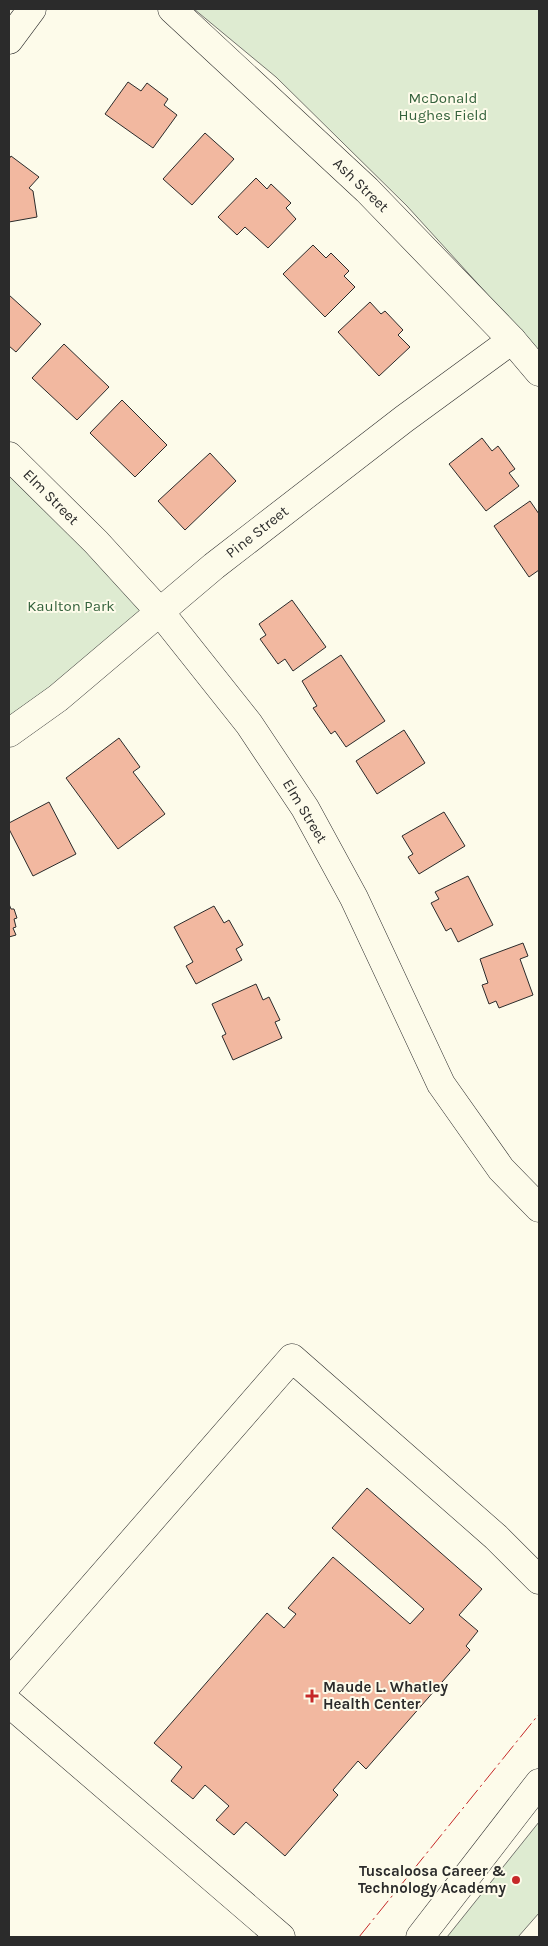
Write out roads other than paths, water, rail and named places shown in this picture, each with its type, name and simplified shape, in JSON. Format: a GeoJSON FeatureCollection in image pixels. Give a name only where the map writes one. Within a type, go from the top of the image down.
{"type":"FeatureCollection","features":[{"type":"Feature","properties":{"kind":"street"},"geometry":{"type":"LineString","coordinates":[[9,40],[32,9]]}},
{"type":"Feature","properties":{"kind":"street","name":"Ash Street"},"geometry":{"type":"LineString","coordinates":[[172,9],[367,190],[512,340],[539,372]]}},
{"type":"Feature","properties":{"kind":"street","name":"Pine Street"},"geometry":{"type":"LineString","coordinates":[[9,732],[58,698],[188,590],[214,566],[396,425],[512,340]]}},
{"type":"Feature","properties":{"kind":"street","name":"Elm Street"},"geometry":{"type":"LineString","coordinates":[[9,456],[96,542],[160,612],[249,724],[305,808],[354,898],[441,1084],[501,1169],[539,1208]]}},
{"type":"Feature","properties":{"kind":"street"},"geometry":{"type":"LineString","coordinates":[[9,1683],[292,1358],[496,1537],[539,1580]]}},
{"type":"Feature","properties":{"kind":"street"},"geometry":{"type":"LineString","coordinates":[[9,1703],[281,1937]]}},
{"type":"Feature","properties":{"kind":"street"},"geometry":{"type":"LineString","coordinates":[[420,1937],[539,1783]]}},
{"type":"Feature","properties":{"kind":"place","name":"Maude L. Whatley Health Center"},"geometry":{"type":"Point","coordinates":[312,1696]}},
{"type":"Feature","properties":{"kind":"place","name":"Tuscaloosa Career & Technology Academy"},"geometry":{"type":"Point","coordinates":[516,1880]}},
{"type":"Feature","properties":{"kind":"park label","name":"McDonald Hughes Field"},"geometry":{"type":"Point","coordinates":[443,106]}},
{"type":"Feature","properties":{"kind":"park label","name":"Kaulton Park"},"geometry":{"type":"Point","coordinates":[71,606]}}]}
